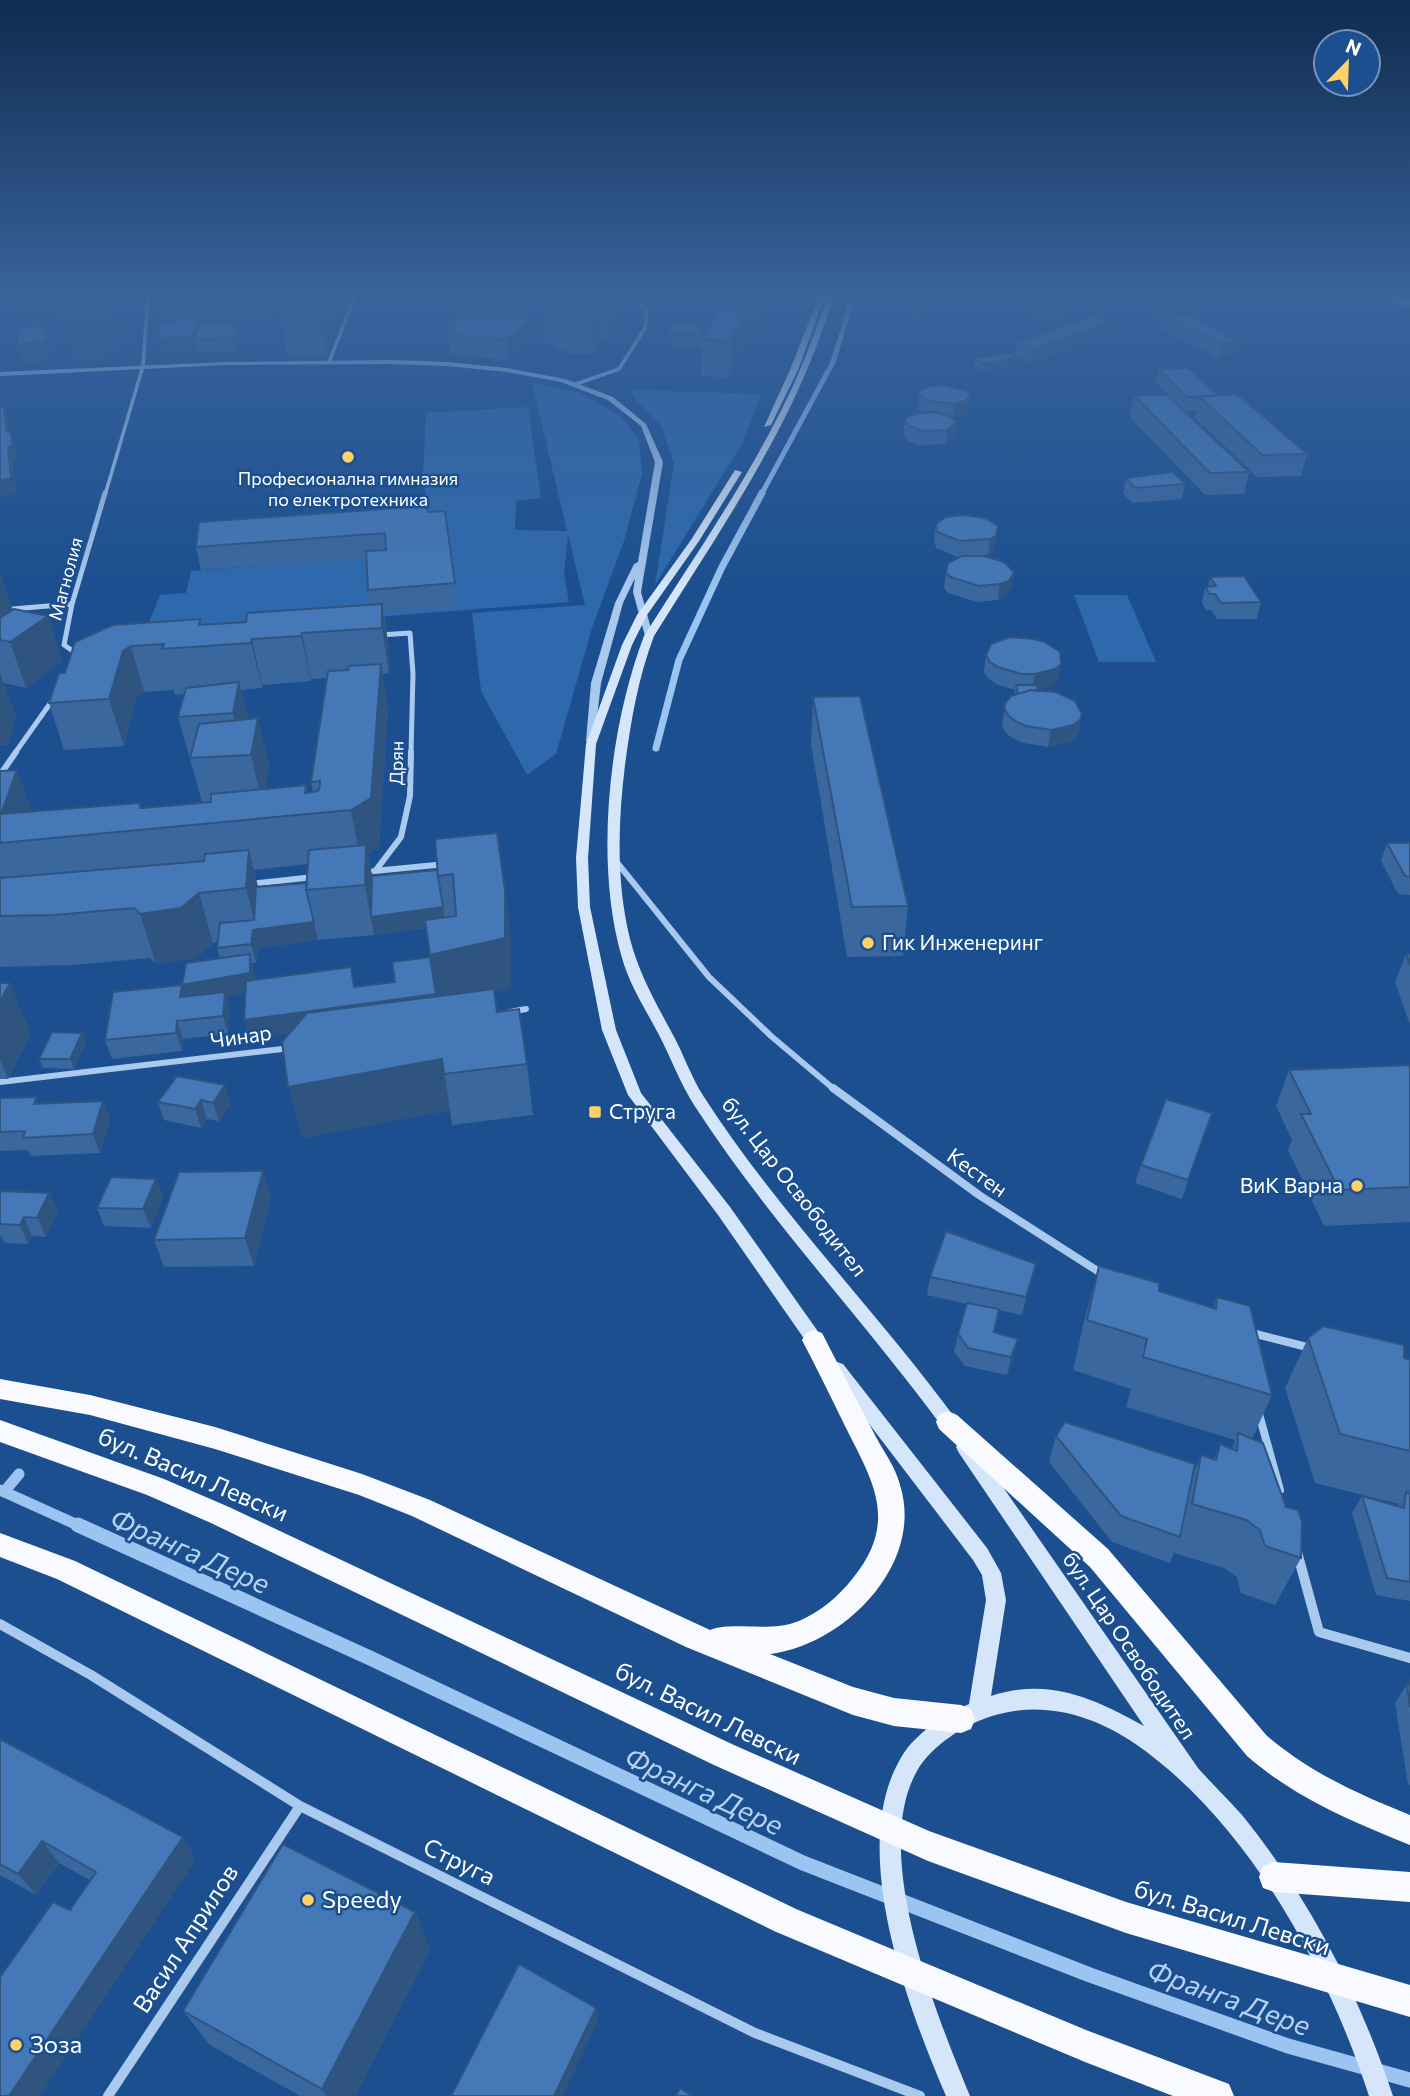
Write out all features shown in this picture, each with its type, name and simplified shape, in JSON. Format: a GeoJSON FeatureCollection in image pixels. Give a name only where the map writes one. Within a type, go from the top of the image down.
{"type":"FeatureCollection","features":[{"type":"Feature","properties":{"kind":"highway"},"geometry":{"type":"LineString","coordinates":[[696,1638],[748,1643],[797,1635],[828,1621],[850,1602],[868,1579],[881,1554],[890,1531],[888,1485],[814,1340]]}},
{"type":"Feature","properties":{"kind":"highway"},"geometry":{"type":"LineString","coordinates":[[0,1389],[90,1405],[215,1438],[362,1485],[470,1531],[696,1638],[853,1701],[894,1713],[969,1714]]}},
{"type":"Feature","properties":{"kind":"highway"},"geometry":{"type":"LineString","coordinates":[[948,1422],[1099,1558],[1256,1746],[1288,1772],[1329,1796],[1410,1830]]}},
{"type":"Feature","properties":{"kind":"highway","name":"бул. Васил Левски"},"geometry":{"type":"LineString","coordinates":[[0,1431],[155,1487],[220,1515],[796,1790],[912,1837],[1031,1885],[1151,1925],[1289,1968],[1410,2001]]}},
{"type":"Feature","properties":{"kind":"highway"},"geometry":{"type":"LineString","coordinates":[[0,1545],[66,1570],[785,1920],[1085,2046],[1217,2096]]}},
{"type":"Feature","properties":{"kind":"highway"},"geometry":{"type":"LineString","coordinates":[[1274,1877],[1410,1886]]}},
{"type":"Feature","properties":{"kind":"main road"},"geometry":{"type":"LineString","coordinates":[[747,457],[783,394]]}},
{"type":"Feature","properties":{"kind":"main road","name":"бул. Цар Освободител"},"geometry":{"type":"LineString","coordinates":[[794,394],[649,636],[636,668],[628,700],[616,795],[614,859],[620,923],[629,960],[697,1098],[722,1136],[948,1422],[1190,1775]]}},
{"type":"Feature","properties":{"kind":"main road"},"geometry":{"type":"LineString","coordinates":[[741,467],[695,541],[642,615],[627,645],[590,744],[582,858],[584,907],[601,998],[615,1047],[635,1095],[724,1211],[814,1340],[980,1554],[991,1573],[995,1615],[969,1714]]}},
{"type":"Feature","properties":{"kind":"main road"},"geometry":{"type":"LineString","coordinates":[[958,2096],[940,2057],[909,1964],[897,1908],[890,1848],[891,1818],[908,1765],[923,1748],[969,1714],[1027,1698],[1069,1702],[1123,1724],[1190,1775],[1247,1841],[1297,1909],[1350,2005],[1368,2049],[1381,2096]]}},
{"type":"Feature","properties":{"kind":"street","name":"Магнолия"},"geometry":{"type":"LineString","coordinates":[[79,655],[64,645],[72,604],[135,394]]}},
{"type":"Feature","properties":{"kind":"street"},"geometry":{"type":"LineString","coordinates":[[593,394],[626,408],[646,426],[654,439],[659,462],[637,592],[649,636]]}},
{"type":"Feature","properties":{"kind":"street"},"geometry":{"type":"LineString","coordinates":[[590,744],[596,682],[619,603],[644,552]]}},
{"type":"Feature","properties":{"kind":"street"},"geometry":{"type":"LineString","coordinates":[[0,610],[72,604]]}},
{"type":"Feature","properties":{"kind":"street","name":"Дрян"},"geometry":{"type":"LineString","coordinates":[[368,636],[410,633],[412,647],[410,796],[401,836],[376,870]]}},
{"type":"Feature","properties":{"kind":"street"},"geometry":{"type":"LineString","coordinates":[[75,665],[79,655],[92,654]]}},
{"type":"Feature","properties":{"kind":"street"},"geometry":{"type":"LineString","coordinates":[[0,775],[57,696]]}},
{"type":"Feature","properties":{"kind":"street","name":"Кестен"},"geometry":{"type":"LineString","coordinates":[[614,859],[690,956],[749,1016],[817,1075],[912,1149],[1024,1228],[1108,1277]]}},
{"type":"Feature","properties":{"kind":"street"},"geometry":{"type":"LineString","coordinates":[[363,872],[453,863]]}},
{"type":"Feature","properties":{"kind":"street"},"geometry":{"type":"LineString","coordinates":[[242,885],[323,876]]}},
{"type":"Feature","properties":{"kind":"street"},"geometry":{"type":"LineString","coordinates":[[500,1013],[526,1009]]}},
{"type":"Feature","properties":{"kind":"street","name":"Чинар"},"geometry":{"type":"LineString","coordinates":[[0,1082],[302,1047]]}},
{"type":"Feature","properties":{"kind":"street"},"geometry":{"type":"LineString","coordinates":[[1235,1329],[1325,1352]]}},
{"type":"Feature","properties":{"kind":"street"},"geometry":{"type":"LineString","coordinates":[[1257,1408],[1282,1500]]}},
{"type":"Feature","properties":{"kind":"street"},"geometry":{"type":"LineString","coordinates":[[1293,1540],[1318,1632],[1410,1658]]}},
{"type":"Feature","properties":{"kind":"street","name":"Струга"},"geometry":{"type":"LineString","coordinates":[[0,1624],[91,1675],[300,1806],[755,2033],[920,2096]]}},
{"type":"Feature","properties":{"kind":"street","name":"Васил Априлов"},"geometry":{"type":"LineString","coordinates":[[108,2096],[300,1806]]}},
{"type":"Feature","properties":{"kind":"shaded area"},"geometry":{"type":"Polygon","coordinates":[[[535,394],[581,394],[621,416],[639,440],[642,474],[624,541],[592,628],[556,754],[527,775],[481,691],[472,613],[585,605],[568,534],[564,574],[569,602],[351,619],[146,630],[160,595],[186,593],[191,571],[388,556],[430,535],[423,475],[426,413],[528,407],[541,498],[516,501],[515,530],[567,531],[535,394]]]}},
{"type":"Feature","properties":{"kind":"shaded area"},"geometry":{"type":"Polygon","coordinates":[[[633,394],[761,394],[743,442],[655,585],[674,464],[661,425],[633,394]]]}},
{"type":"Feature","properties":{"kind":"shaded area"},"geometry":{"type":"Polygon","coordinates":[[[1074,595],[1127,595],[1156,662],[1099,662],[1074,595]]]}},
{"type":"Feature","properties":{"kind":"building"},"geometry":{"type":"Polygon","coordinates":[[[1184,394],[1218,395],[1187,397],[1184,394]]]}},
{"type":"Feature","properties":{"kind":"building"},"geometry":{"type":"Polygon","coordinates":[[[1237,394],[1307,454],[1262,455],[1200,397],[1237,394]]]}},
{"type":"Feature","properties":{"kind":"building"},"geometry":{"type":"Polygon","coordinates":[[[920,395],[970,395],[966,401],[954,404],[929,401],[920,395]]]}},
{"type":"Feature","properties":{"kind":"building"},"geometry":{"type":"Polygon","coordinates":[[[1167,395],[1249,472],[1210,473],[1134,396],[1167,395]]]}},
{"type":"Feature","properties":{"kind":"building"},"geometry":{"type":"Polygon","coordinates":[[[0,407],[4,407],[12,446],[8,447],[11,479],[0,480],[0,407]]]}},
{"type":"Feature","properties":{"kind":"building"},"geometry":{"type":"Polygon","coordinates":[[[934,412],[949,416],[956,422],[947,430],[923,431],[909,426],[905,420],[918,413],[934,412]]]}},
{"type":"Feature","properties":{"kind":"building"},"geometry":{"type":"Polygon","coordinates":[[[1173,472],[1185,484],[1135,488],[1126,478],[1173,472]]]}},
{"type":"Feature","properties":{"kind":"building"},"geometry":{"type":"Polygon","coordinates":[[[427,506],[428,512],[445,511],[455,583],[368,590],[366,551],[386,550],[385,533],[196,547],[199,522],[427,506]]]}},
{"type":"Feature","properties":{"kind":"building"},"geometry":{"type":"Polygon","coordinates":[[[964,515],[985,518],[998,526],[996,536],[990,539],[960,541],[937,532],[936,524],[946,517],[964,515]]]}},
{"type":"Feature","properties":{"kind":"building"},"geometry":{"type":"Polygon","coordinates":[[[962,556],[984,556],[1004,562],[1014,572],[1009,581],[979,586],[950,577],[946,572],[948,563],[962,556]]]}},
{"type":"Feature","properties":{"kind":"building"},"geometry":{"type":"Polygon","coordinates":[[[1244,576],[1261,602],[1221,603],[1215,594],[1210,594],[1205,587],[1216,586],[1210,577],[1244,576]]]}},
{"type":"Feature","properties":{"kind":"building"},"geometry":{"type":"Polygon","coordinates":[[[382,604],[382,628],[302,633],[301,636],[252,639],[251,643],[162,649],[164,644],[131,646],[123,651],[109,699],[49,703],[59,673],[65,673],[75,642],[113,625],[200,619],[199,625],[246,622],[247,613],[382,604]]]}},
{"type":"Feature","properties":{"kind":"building"},"geometry":{"type":"Polygon","coordinates":[[[14,609],[48,616],[10,642],[0,640],[0,618],[14,609]]]}},
{"type":"Feature","properties":{"kind":"building"},"geometry":{"type":"Polygon","coordinates":[[[1010,637],[1045,642],[1060,652],[1061,664],[1055,669],[1035,674],[1022,674],[998,667],[990,662],[986,655],[991,644],[1010,637]]]}},
{"type":"Feature","properties":{"kind":"building"},"geometry":{"type":"Polygon","coordinates":[[[381,664],[371,798],[351,810],[0,843],[0,771],[17,770],[1,814],[140,803],[140,808],[143,808],[211,802],[211,794],[306,785],[305,793],[319,790],[320,781],[311,782],[328,671],[348,670],[349,666],[381,664]]]}},
{"type":"Feature","properties":{"kind":"building"},"geometry":{"type":"Polygon","coordinates":[[[239,682],[233,713],[178,717],[186,688],[239,682]]]}},
{"type":"Feature","properties":{"kind":"building"},"geometry":{"type":"Polygon","coordinates":[[[1016,685],[1037,685],[1038,691],[1018,694],[1016,685]]]}},
{"type":"Feature","properties":{"kind":"building"},"geometry":{"type":"Polygon","coordinates":[[[1031,690],[1056,692],[1075,701],[1082,714],[1080,720],[1073,725],[1051,730],[1026,726],[1015,721],[1004,708],[1006,702],[1011,696],[1031,690]]]}},
{"type":"Feature","properties":{"kind":"building"},"geometry":{"type":"Polygon","coordinates":[[[860,696],[908,906],[852,907],[813,697],[860,696]]]}},
{"type":"Feature","properties":{"kind":"building"},"geometry":{"type":"Polygon","coordinates":[[[258,718],[251,755],[190,758],[199,724],[258,718]]]}},
{"type":"Feature","properties":{"kind":"building"},"geometry":{"type":"Polygon","coordinates":[[[497,833],[505,890],[505,938],[430,955],[425,920],[456,916],[453,874],[438,876],[435,839],[497,833]]]}},
{"type":"Feature","properties":{"kind":"building"},"geometry":{"type":"Polygon","coordinates":[[[1387,843],[1410,843],[1410,877],[1405,876],[1387,843]]]}},
{"type":"Feature","properties":{"kind":"building"},"geometry":{"type":"Polygon","coordinates":[[[366,845],[365,885],[306,890],[309,850],[366,845]]]}},
{"type":"Feature","properties":{"kind":"building"},"geometry":{"type":"Polygon","coordinates":[[[249,850],[246,888],[199,893],[181,908],[140,914],[134,908],[55,915],[0,916],[0,878],[204,861],[205,854],[249,850]]]}},
{"type":"Feature","properties":{"kind":"building"},"geometry":{"type":"Polygon","coordinates":[[[437,870],[443,907],[371,917],[372,876],[437,870]]]}},
{"type":"Feature","properties":{"kind":"building"},"geometry":{"type":"Polygon","coordinates":[[[307,883],[306,890],[314,922],[253,930],[251,944],[217,948],[220,923],[254,920],[256,887],[307,883]]]}},
{"type":"Feature","properties":{"kind":"building"},"geometry":{"type":"Polygon","coordinates":[[[250,954],[250,973],[182,985],[186,963],[250,954]]]}},
{"type":"Feature","properties":{"kind":"building"},"geometry":{"type":"Polygon","coordinates":[[[430,957],[436,994],[244,1020],[246,981],[351,967],[354,987],[395,982],[392,962],[430,957]]]}},
{"type":"Feature","properties":{"kind":"building"},"geometry":{"type":"Polygon","coordinates":[[[0,983],[10,983],[0,1002],[0,983]]]}},
{"type":"Feature","properties":{"kind":"building"},"geometry":{"type":"Polygon","coordinates":[[[182,985],[180,997],[225,992],[223,1016],[177,1021],[176,1033],[105,1040],[113,992],[182,985]]]}},
{"type":"Feature","properties":{"kind":"building"},"geometry":{"type":"Polygon","coordinates":[[[494,989],[497,1012],[519,1009],[527,1064],[444,1074],[442,1059],[288,1087],[282,1042],[307,1013],[494,989]]]}},
{"type":"Feature","properties":{"kind":"building"},"geometry":{"type":"Polygon","coordinates":[[[52,1032],[82,1033],[70,1059],[39,1059],[52,1032]]]}},
{"type":"Feature","properties":{"kind":"building"},"geometry":{"type":"Polygon","coordinates":[[[1410,1065],[1410,1187],[1339,1190],[1301,1114],[1311,1114],[1289,1070],[1410,1065]]]}},
{"type":"Feature","properties":{"kind":"building"},"geometry":{"type":"Polygon","coordinates":[[[177,1076],[225,1085],[213,1103],[201,1100],[195,1109],[158,1102],[177,1076]]]}},
{"type":"Feature","properties":{"kind":"building"},"geometry":{"type":"Polygon","coordinates":[[[37,1097],[34,1104],[103,1101],[93,1134],[23,1138],[25,1131],[0,1132],[0,1098],[37,1097]]]}},
{"type":"Feature","properties":{"kind":"building"},"geometry":{"type":"Polygon","coordinates":[[[1166,1099],[1212,1113],[1188,1180],[1141,1165],[1166,1099]]]}},
{"type":"Feature","properties":{"kind":"building"},"geometry":{"type":"Polygon","coordinates":[[[263,1171],[245,1238],[154,1240],[179,1172],[263,1171]]]}},
{"type":"Feature","properties":{"kind":"building"},"geometry":{"type":"Polygon","coordinates":[[[111,1177],[156,1179],[143,1209],[97,1208],[111,1177]]]}},
{"type":"Feature","properties":{"kind":"building"},"geometry":{"type":"Polygon","coordinates":[[[0,1191],[49,1193],[37,1218],[24,1217],[20,1225],[0,1224],[0,1191]]]}},
{"type":"Feature","properties":{"kind":"building"},"geometry":{"type":"Polygon","coordinates":[[[946,1231],[1036,1264],[1026,1297],[930,1277],[946,1231]]]}},
{"type":"Feature","properties":{"kind":"building"},"geometry":{"type":"Polygon","coordinates":[[[1099,1266],[1159,1283],[1159,1291],[1216,1309],[1217,1297],[1250,1306],[1272,1395],[1143,1357],[1147,1339],[1087,1320],[1099,1266]]]}},
{"type":"Feature","properties":{"kind":"building"},"geometry":{"type":"Polygon","coordinates":[[[967,1303],[999,1309],[994,1332],[1018,1339],[1011,1357],[968,1348],[958,1334],[967,1303]]]}},
{"type":"Feature","properties":{"kind":"building"},"geometry":{"type":"Polygon","coordinates":[[[1323,1326],[1404,1345],[1404,1358],[1410,1360],[1410,1451],[1340,1434],[1308,1338],[1323,1326]]]}},
{"type":"Feature","properties":{"kind":"building"},"geometry":{"type":"Polygon","coordinates":[[[1065,1422],[1195,1464],[1180,1537],[1121,1516],[1056,1436],[1065,1422]]]}},
{"type":"Feature","properties":{"kind":"building"},"geometry":{"type":"Polygon","coordinates":[[[1238,1433],[1263,1443],[1286,1507],[1298,1510],[1302,1522],[1301,1558],[1265,1546],[1260,1530],[1246,1520],[1192,1504],[1201,1455],[1216,1460],[1220,1444],[1237,1451],[1238,1433]]]}},
{"type":"Feature","properties":{"kind":"building"},"geometry":{"type":"Polygon","coordinates":[[[1406,1492],[1410,1494],[1410,1582],[1387,1578],[1362,1496],[1404,1508],[1406,1492]]]}},
{"type":"Feature","properties":{"kind":"building"},"geometry":{"type":"Polygon","coordinates":[[[1410,1681],[1410,1707],[1407,1687],[1410,1681]]]}},
{"type":"Feature","properties":{"kind":"building"},"geometry":{"type":"Polygon","coordinates":[[[0,1739],[183,1837],[9,2096],[0,2096],[0,1977],[53,1902],[70,1910],[96,1872],[42,1841],[18,1874],[0,1864],[0,1739]]]}},
{"type":"Feature","properties":{"kind":"building"},"geometry":{"type":"Polygon","coordinates":[[[283,1844],[415,1912],[322,2089],[183,2011],[283,1844]]]}},
{"type":"Feature","properties":{"kind":"building"},"geometry":{"type":"Polygon","coordinates":[[[519,1964],[596,2008],[554,2096],[451,2096],[519,1964]]]}},
{"type":"Feature","properties":{"kind":"building"},"geometry":{"type":"Polygon","coordinates":[[[680,2088],[692,2096],[676,2096],[680,2088]]]}},
{"type":"Feature","properties":{"kind":"waterway"},"geometry":{"type":"LineString","coordinates":[[761,495],[816,394]]}},
{"type":"Feature","properties":{"kind":"waterway"},"geometry":{"type":"LineString","coordinates":[[656,748],[679,660],[722,567],[762,493]]}},
{"type":"Feature","properties":{"kind":"waterway"},"geometry":{"type":"LineString","coordinates":[[4,1492],[19,1474]]}},
{"type":"Feature","properties":{"kind":"waterway","name":"Франга Дере"},"geometry":{"type":"LineString","coordinates":[[0,1490],[4,1492]]}},
{"type":"Feature","properties":{"kind":"waterway","name":"Франга Дере"},"geometry":{"type":"LineString","coordinates":[[4,1492],[82,1527]]}},
{"type":"Feature","properties":{"kind":"waterway","name":"Франга Дере"},"geometry":{"type":"LineString","coordinates":[[78,1525],[370,1658],[803,1863],[1090,1975],[1288,2046],[1410,2080]]}},
{"type":"Feature","properties":{"kind":"place","name":"Професионална гимназия по електротехника"},"geometry":{"type":"Point","coordinates":[348,457]}},
{"type":"Feature","properties":{"kind":"place","name":"Гик Инженеринг"},"geometry":{"type":"Point","coordinates":[868,943]}},
{"type":"Feature","properties":{"kind":"place","name":"Струга"},"geometry":{"type":"Point","coordinates":[595,1112]}},
{"type":"Feature","properties":{"kind":"place","name":"ВиК Варна"},"geometry":{"type":"Point","coordinates":[1357,1186]}},
{"type":"Feature","properties":{"kind":"place","name":"Speedy"},"geometry":{"type":"Point","coordinates":[308,1900]}},
{"type":"Feature","properties":{"kind":"place","name":"Зоза"},"geometry":{"type":"Point","coordinates":[16,2045]}}]}
